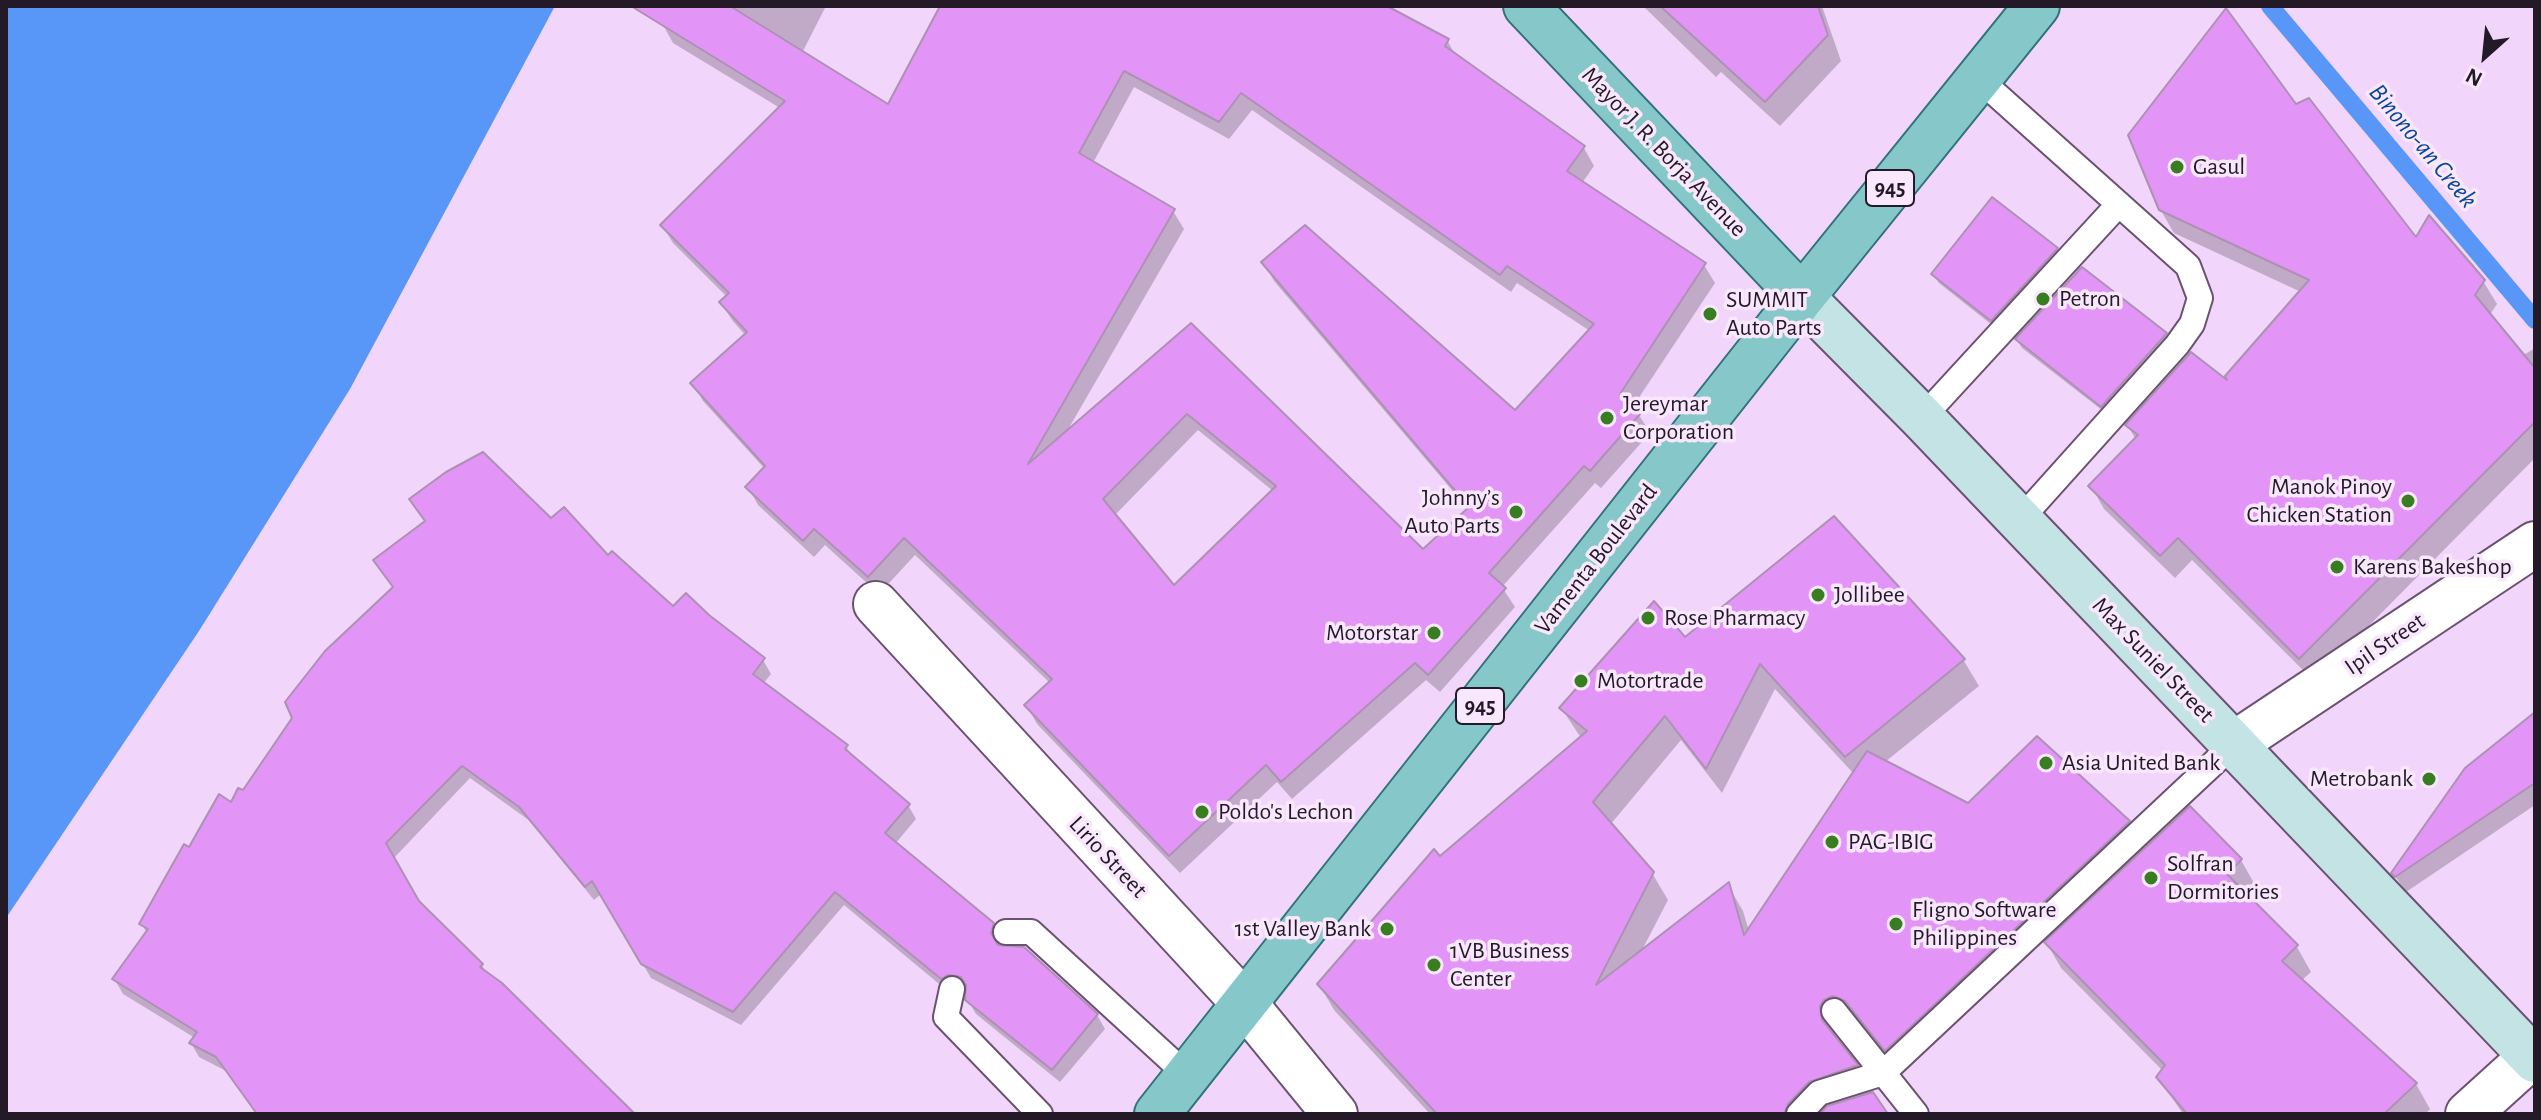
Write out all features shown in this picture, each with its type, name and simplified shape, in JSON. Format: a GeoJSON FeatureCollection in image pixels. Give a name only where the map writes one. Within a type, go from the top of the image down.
{"type":"FeatureCollection","features":[{"type":"Feature","properties":{"kind":"main road","name":"Mayor J. R. Borja Avenue"},"geometry":{"type":"LineString","coordinates":[[1526,6],[1802,297]]}},
{"type":"Feature","properties":{"kind":"main road","name":"Vamenta Boulevard"},"geometry":{"type":"LineString","coordinates":[[1157,1114],[1802,297],[2037,6]]}},
{"type":"Feature","properties":{"kind":"main road","name":"Max Suniel Street"},"geometry":{"type":"LineString","coordinates":[[1802,297],[1922,418],[2533,1058]]}},
{"type":"Feature","properties":{"kind":"street","name":"Ipil Street"},"geometry":{"type":"LineString","coordinates":[[2234,744],[2535,544]]}},
{"type":"Feature","properties":{"kind":"street","name":"Lirio Street"},"geometry":{"type":"LineString","coordinates":[[876,604],[1245,1004],[1335,1114]]}},
{"type":"Feature","properties":{"kind":"street"},"geometry":{"type":"LineString","coordinates":[[2468,1114],[2533,1058]]}},
{"type":"Feature","properties":{"kind":"lane"},"geometry":{"type":"LineString","coordinates":[[1979,79],[2188,266],[2200,298],[2192,324],[2177,345],[2018,522]]}},
{"type":"Feature","properties":{"kind":"lane"},"geometry":{"type":"LineString","coordinates":[[1922,418],[2119,204]]}},
{"type":"Feature","properties":{"kind":"lane"},"geometry":{"type":"LineString","coordinates":[[1799,1114],[1819,1093],[1883,1073],[2234,744]]}},
{"type":"Feature","properties":{"kind":"lane"},"geometry":{"type":"LineString","coordinates":[[1006,932],[1031,932],[1188,1076]]}},
{"type":"Feature","properties":{"kind":"lane"},"geometry":{"type":"LineString","coordinates":[[952,989],[946,1017],[1040,1114]]}},
{"type":"Feature","properties":{"kind":"lane"},"geometry":{"type":"LineString","coordinates":[[1834,1011],[1916,1114]]}},
{"type":"Feature","properties":{"kind":"water"},"geometry":{"type":"Polygon","coordinates":[[[6,6],[555,6],[350,389],[199,631],[6,918],[6,6]]]}},
{"type":"Feature","properties":{"kind":"building"},"geometry":{"type":"Polygon","coordinates":[[[631,6],[730,6],[888,104],[940,6],[1387,6],[1449,39],[1445,46],[1585,146],[1567,171],[1706,263],[1620,394],[1641,413],[1590,471],[1584,466],[1489,573],[1506,588],[1428,675],[1415,663],[1281,782],[1266,765],[1169,856],[1024,705],[1052,679],[904,538],[868,577],[814,529],[803,541],[745,487],[765,466],[690,383],[747,332],[719,302],[729,293],[660,225],[785,101],[631,6]],[[1124,71],[1079,153],[1175,209],[1028,464],[1191,323],[1423,549],[1469,507],[1261,262],[1305,225],[1515,410],[1594,324],[1507,266],[1500,275],[1241,93],[1219,122],[1124,71]],[[1187,414],[1103,499],[1174,585],[1276,486],[1187,414]]]}},
{"type":"Feature","properties":{"kind":"building"},"geometry":{"type":"Polygon","coordinates":[[[1660,6],[1818,6],[1828,35],[1765,102],[1660,6]]]}},
{"type":"Feature","properties":{"kind":"building"},"geometry":{"type":"Polygon","coordinates":[[[2226,8],[2296,104],[2309,98],[2416,237],[2429,215],[2485,280],[2475,295],[2535,368],[2535,422],[2299,659],[2178,538],[2160,556],[2088,486],[2138,435],[2125,425],[2191,352],[2227,380],[2225,376],[2309,280],[2159,210],[2128,135],[2226,8]]]}},
{"type":"Feature","properties":{"kind":"building"},"geometry":{"type":"Polygon","coordinates":[[[1992,197],[2058,248],[1991,321],[1931,274],[1992,197]]]}},
{"type":"Feature","properties":{"kind":"building"},"geometry":{"type":"Polygon","coordinates":[[[2082,267],[2167,333],[2101,407],[2015,339],[2082,267]]]}},
{"type":"Feature","properties":{"kind":"building"},"geometry":{"type":"Polygon","coordinates":[[[483,452],[551,518],[564,507],[608,555],[612,551],[673,606],[686,593],[765,658],[753,674],[848,745],[845,749],[910,804],[885,833],[994,923],[991,933],[998,945],[1024,947],[1098,1014],[1052,1070],[965,1000],[966,985],[961,977],[948,975],[941,979],[835,892],[733,1012],[641,964],[592,881],[585,887],[519,807],[462,766],[386,843],[419,901],[483,964],[480,967],[502,983],[635,1114],[257,1114],[216,1057],[189,1043],[197,1032],[112,979],[148,929],[139,924],[184,844],[189,847],[219,794],[231,802],[238,788],[243,790],[292,718],[285,702],[325,651],[393,587],[373,560],[425,521],[409,499],[446,472],[483,452]]]}},
{"type":"Feature","properties":{"kind":"building"},"geometry":{"type":"Polygon","coordinates":[[[1834,516],[1965,659],[1845,757],[1760,664],[1706,769],[1665,716],[1593,802],[1654,872],[1596,985],[1729,882],[1744,935],[1867,751],[1968,803],[2037,736],[2130,821],[1885,1051],[1845,1001],[1833,996],[1824,1000],[1820,1006],[1822,1020],[1858,1065],[1809,1082],[1788,1104],[1784,1114],[1437,1114],[1317,984],[1434,849],[1440,856],[1587,731],[1559,708],[1654,601],[1685,637],[1834,516]]]}},
{"type":"Feature","properties":{"kind":"building"},"geometry":{"type":"Polygon","coordinates":[[[2535,712],[2535,783],[2395,877],[2391,873],[2465,768],[2535,712]]]}},
{"type":"Feature","properties":{"kind":"building"},"geometry":{"type":"Polygon","coordinates":[[[2190,806],[2242,859],[2227,874],[2298,945],[2282,961],[2417,1083],[2384,1114],[2187,1114],[2156,1077],[2165,1065],[2044,942],[2190,806]]]}},
{"type":"Feature","properties":{"kind":"building"},"geometry":{"type":"Polygon","coordinates":[[[1873,1092],[1888,1114],[1820,1114],[1827,1106],[1873,1092]]]}},
{"type":"Feature","properties":{"kind":"waterway","name":"Binono-an Creek"},"geometry":{"type":"LineString","coordinates":[[2270,6],[2535,320]]}},
{"type":"Feature","properties":{"kind":"place","name":"Gasul"},"geometry":{"type":"Point","coordinates":[2177,167]}},
{"type":"Feature","properties":{"kind":"place","name":"Petron"},"geometry":{"type":"Point","coordinates":[2043,299]}},
{"type":"Feature","properties":{"kind":"place","name":"SUMMIT Auto Parts"},"geometry":{"type":"Point","coordinates":[1710,314]}},
{"type":"Feature","properties":{"kind":"place","name":"Jereymar Corporation"},"geometry":{"type":"Point","coordinates":[1607,418]}},
{"type":"Feature","properties":{"kind":"place","name":"Manok Pinoy Chicken Station"},"geometry":{"type":"Point","coordinates":[2408,501]}},
{"type":"Feature","properties":{"kind":"place","name":"Johnny’s Auto Parts"},"geometry":{"type":"Point","coordinates":[1516,512]}},
{"type":"Feature","properties":{"kind":"place","name":"Karens Bakeshop"},"geometry":{"type":"Point","coordinates":[2337,567]}},
{"type":"Feature","properties":{"kind":"place","name":"Jollibee"},"geometry":{"type":"Point","coordinates":[1818,595]}},
{"type":"Feature","properties":{"kind":"place","name":"Rose Pharmacy"},"geometry":{"type":"Point","coordinates":[1648,618]}},
{"type":"Feature","properties":{"kind":"place","name":"Motorstar"},"geometry":{"type":"Point","coordinates":[1434,633]}},
{"type":"Feature","properties":{"kind":"place","name":"Motortrade"},"geometry":{"type":"Point","coordinates":[1581,681]}},
{"type":"Feature","properties":{"kind":"place","name":"Asia United Bank"},"geometry":{"type":"Point","coordinates":[2046,763]}},
{"type":"Feature","properties":{"kind":"place","name":"Metrobank"},"geometry":{"type":"Point","coordinates":[2429,779]}},
{"type":"Feature","properties":{"kind":"place","name":"Poldo's Lechon"},"geometry":{"type":"Point","coordinates":[1202,812]}},
{"type":"Feature","properties":{"kind":"place","name":"PAG-IBIG"},"geometry":{"type":"Point","coordinates":[1832,842]}},
{"type":"Feature","properties":{"kind":"place","name":"Solfran Dormitories"},"geometry":{"type":"Point","coordinates":[2151,878]}},
{"type":"Feature","properties":{"kind":"place","name":"Fligno Software Philippines"},"geometry":{"type":"Point","coordinates":[1896,924]}},
{"type":"Feature","properties":{"kind":"place","name":"1st Valley Bank"},"geometry":{"type":"Point","coordinates":[1387,929]}},
{"type":"Feature","properties":{"kind":"place","name":"1VB Business Center"},"geometry":{"type":"Point","coordinates":[1434,965]}}]}
